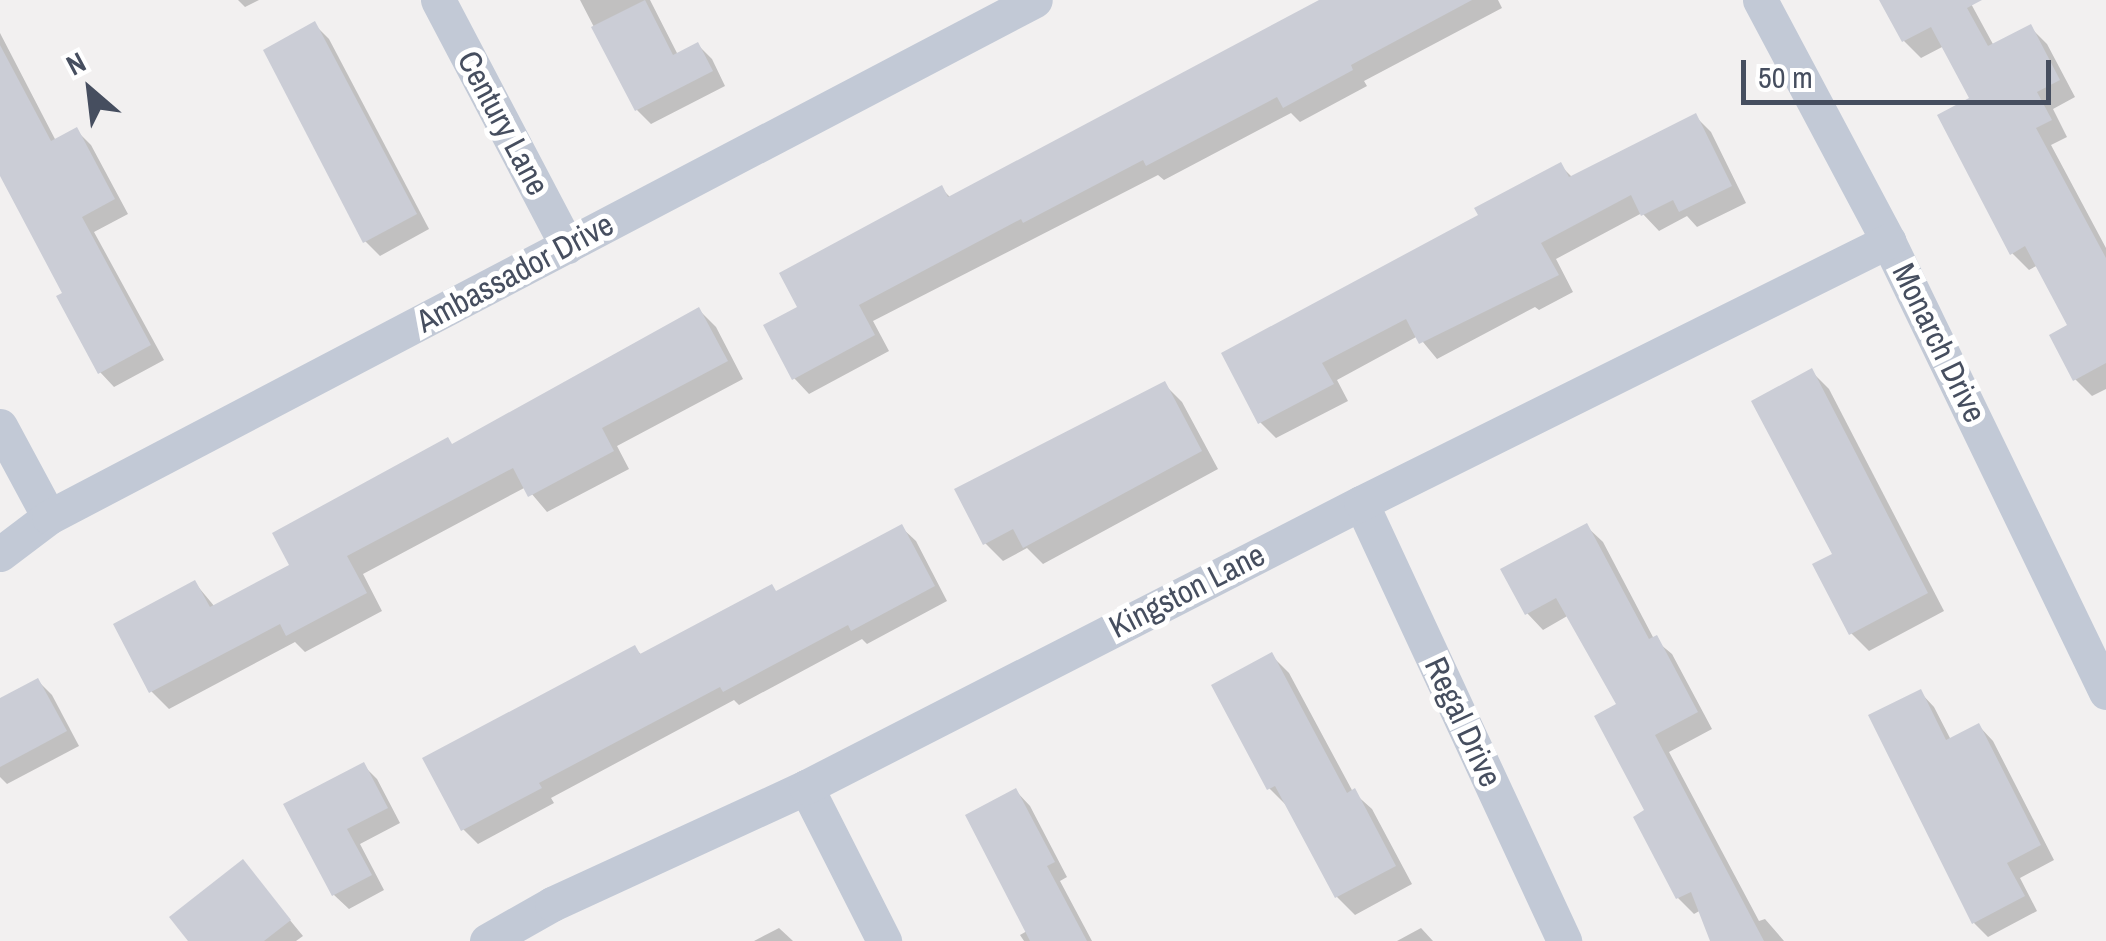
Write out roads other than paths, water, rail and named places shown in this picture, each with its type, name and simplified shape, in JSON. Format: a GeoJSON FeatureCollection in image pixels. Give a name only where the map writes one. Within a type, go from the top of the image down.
{"type":"FeatureCollection","features":[{"type":"Feature","properties":{"kind":"street","name":"Century Lane"},"geometry":{"type":"LineString","coordinates":[[438,0],[568,246]]}},
{"type":"Feature","properties":{"kind":"street","name":"Ambassador Drive"},"geometry":{"type":"LineString","coordinates":[[0,554],[49,517],[1035,0]]}},
{"type":"Feature","properties":{"kind":"street","name":"Monarch Drive"},"geometry":{"type":"LineString","coordinates":[[1760,0],[1888,241],[2106,692]]}},
{"type":"Feature","properties":{"kind":"street","name":"Kingston Lane"},"geometry":{"type":"LineString","coordinates":[[487,941],[552,904],[806,787],[1361,502],[1888,241]]}},
{"type":"Feature","properties":{"kind":"street"},"geometry":{"type":"LineString","coordinates":[[0,426],[49,517]]}},
{"type":"Feature","properties":{"kind":"street","name":"Regal Drive"},"geometry":{"type":"LineString","coordinates":[[1361,502],[1564,941]]}},
{"type":"Feature","properties":{"kind":"street"},"geometry":{"type":"LineString","coordinates":[[806,787],[884,941]]}}]}
